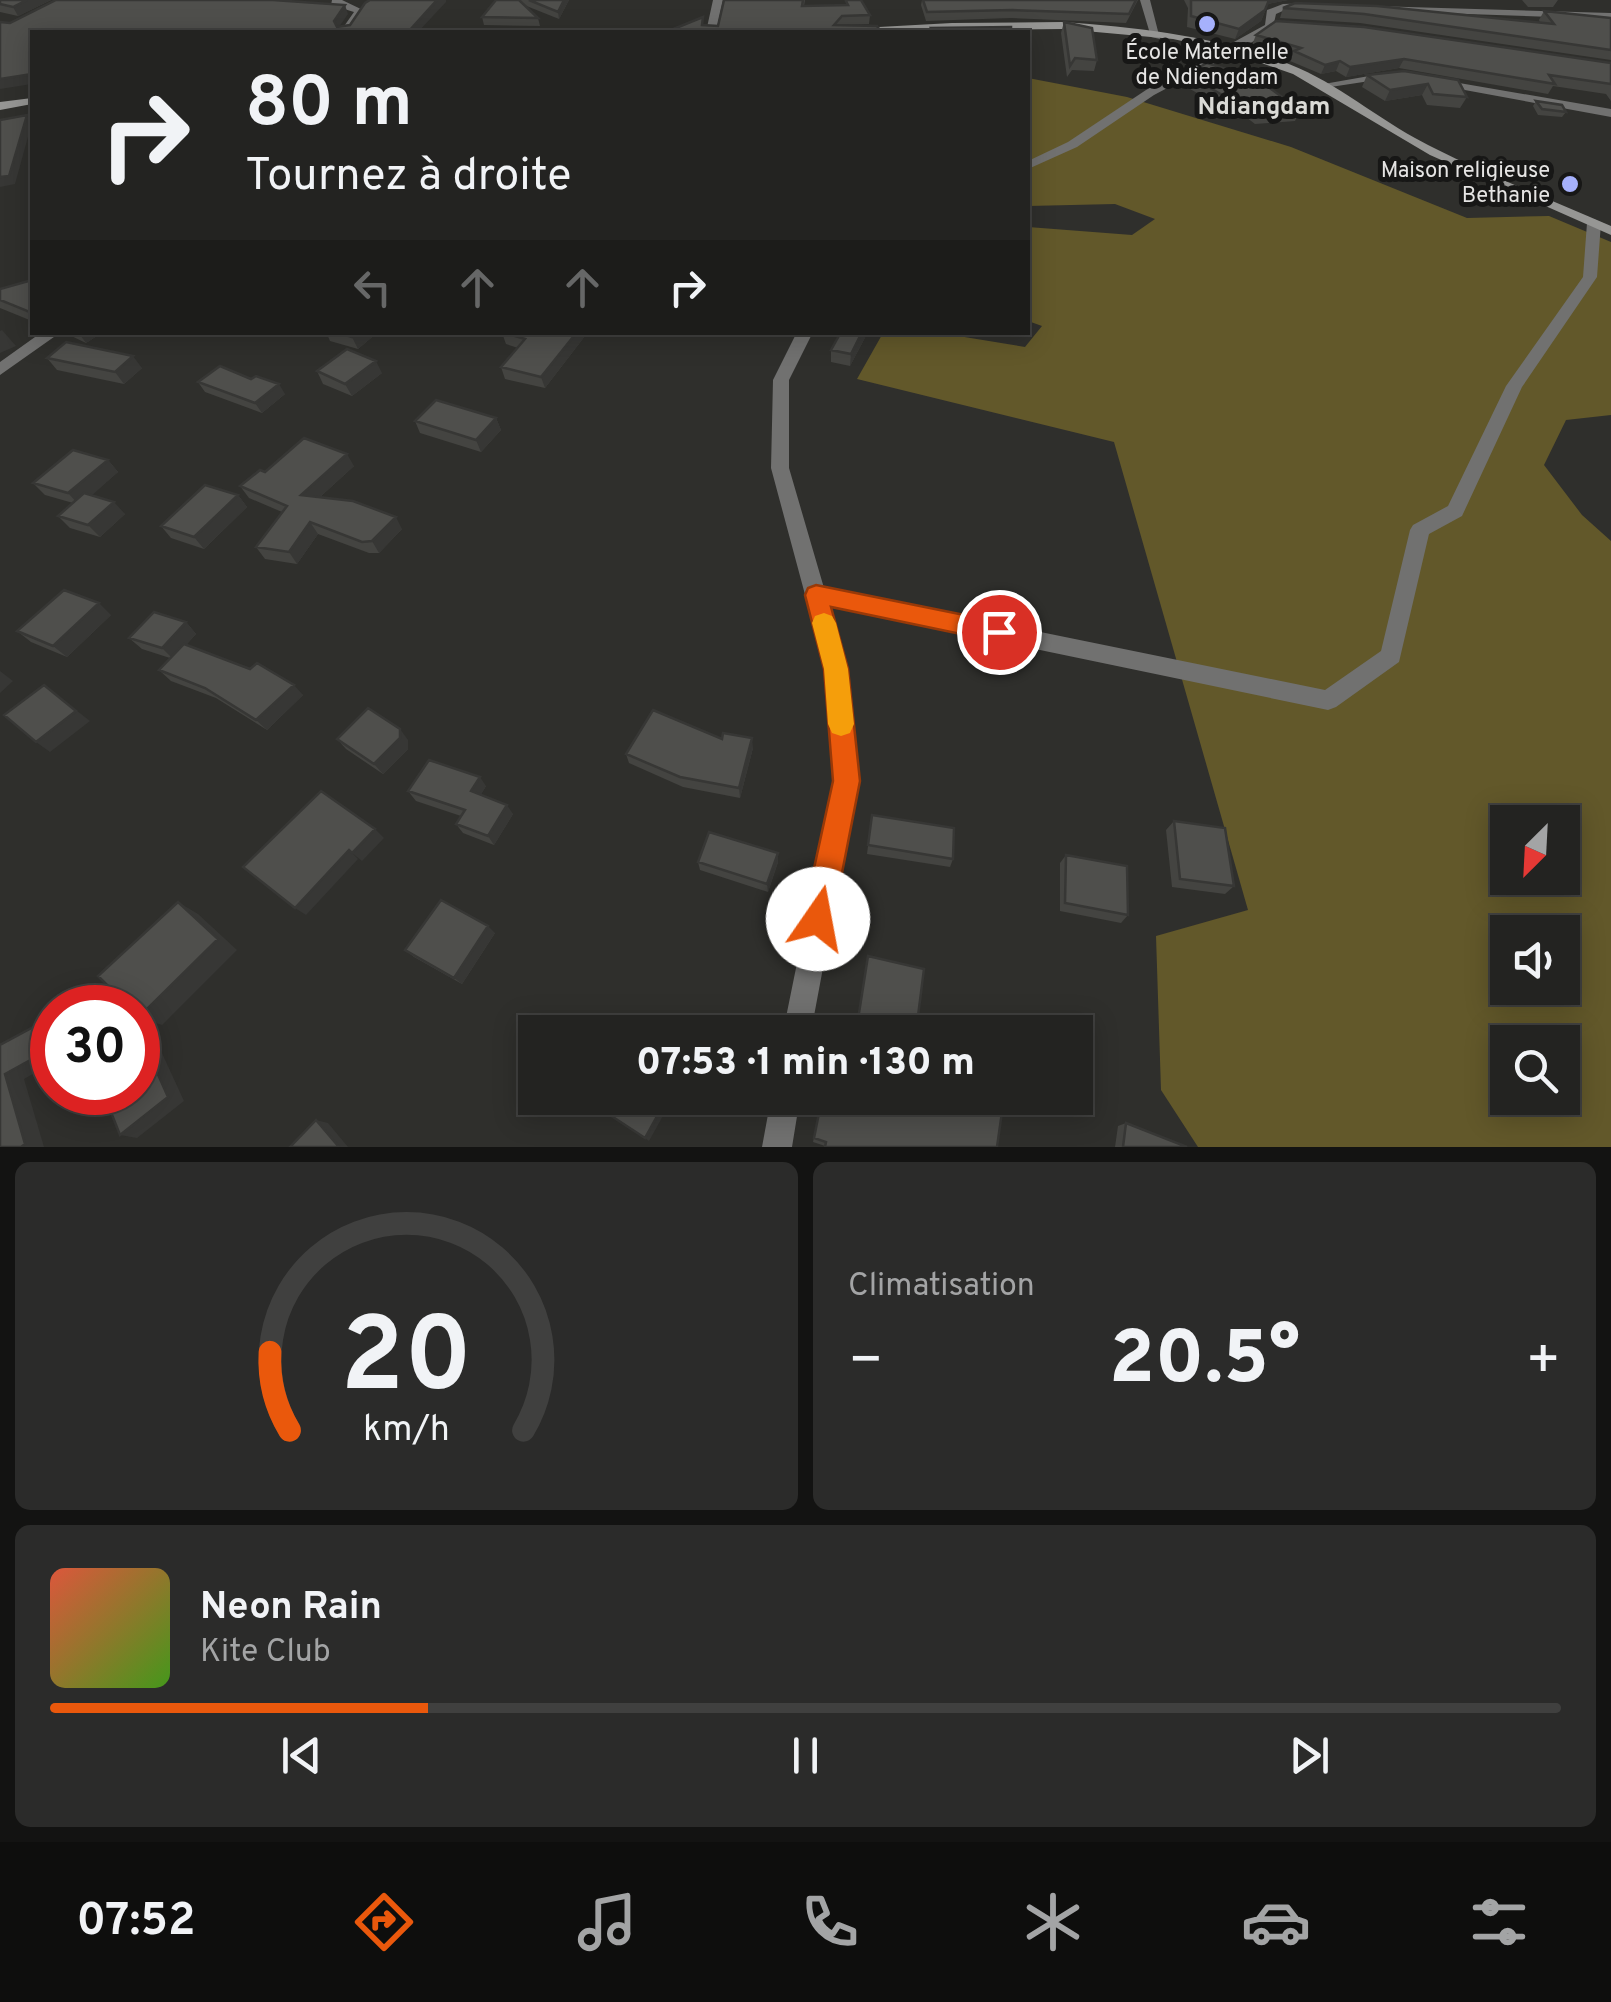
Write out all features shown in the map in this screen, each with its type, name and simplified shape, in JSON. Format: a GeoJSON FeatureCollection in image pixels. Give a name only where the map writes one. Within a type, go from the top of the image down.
{"type":"FeatureCollection","features":[{"type":"Feature","properties":{"kind":"street"},"geometry":{"type":"LineString","coordinates":[[337,0],[336,3],[360,11],[346,30]]}},
{"type":"Feature","properties":{"kind":"street"},"geometry":{"type":"LineString","coordinates":[[711,30],[718,0]]}},
{"type":"Feature","properties":{"kind":"street"},"geometry":{"type":"LineString","coordinates":[[1145,0],[1156,37]]}},
{"type":"Feature","properties":{"kind":"street"},"geometry":{"type":"LineString","coordinates":[[1269,24],[1277,8],[1328,6]]}},
{"type":"Feature","properties":{"kind":"street"},"geometry":{"type":"LineString","coordinates":[[1364,8],[1611,16]]}},
{"type":"Feature","properties":{"kind":"street"},"geometry":{"type":"LineString","coordinates":[[816,595],[1328,700],[1391,656],[1420,530],[1455,511],[1514,386],[1590,277],[1602,227],[1430,151],[1324,85],[1234,50],[1060,26],[970,24],[874,30]]}},
{"type":"Feature","properties":{"kind":"street"},"geometry":{"type":"LineString","coordinates":[[1030,164],[1087,139],[1142,98],[1234,50],[1269,24],[1315,26]]}},
{"type":"Feature","properties":{"kind":"street"},"geometry":{"type":"LineString","coordinates":[[1324,85],[1381,75],[1611,113]]}},
{"type":"Feature","properties":{"kind":"street"},"geometry":{"type":"LineString","coordinates":[[0,106],[30,101]]}},
{"type":"Feature","properties":{"kind":"street"},"geometry":{"type":"LineString","coordinates":[[0,370],[49,335]]}},
{"type":"Feature","properties":{"kind":"street"},"geometry":{"type":"LineString","coordinates":[[800,1015],[846,781],[836,669],[780,468],[781,380],[804,335]]}},
{"type":"Feature","properties":{"kind":"street"},"geometry":{"type":"LineString","coordinates":[[777,1147],[783,1115]]}},
{"type":"Feature","properties":{"kind":"shaded area"},"geometry":{"type":"Polygon","coordinates":[[[1030,78],[1127,97],[1291,147],[1467,218],[1549,216],[1611,242],[1611,415],[1566,420],[1544,465],[1582,515],[1611,541],[1611,1147],[1198,1147],[1161,1090],[1156,936],[1248,910],[1114,442],[857,379],[882,335],[952,335],[1025,347],[1042,326],[1030,322],[1030,227],[1132,235],[1155,219],[1115,204],[1030,206],[1030,78]]]}},
{"type":"Feature","properties":{"kind":"building"},"geometry":{"type":"Polygon","coordinates":[[[0,0],[27,0],[13,7],[0,4],[0,0]]]}},
{"type":"Feature","properties":{"kind":"building"},"geometry":{"type":"Polygon","coordinates":[[[56,0],[273,0],[345,5],[334,21],[337,27],[350,25],[370,0],[437,0],[410,30],[30,30],[30,74],[0,79],[0,22],[10,23],[56,0]]]}},
{"type":"Feature","properties":{"kind":"building"},"geometry":{"type":"Polygon","coordinates":[[[496,0],[519,0],[538,18],[482,17],[496,0]]]}},
{"type":"Feature","properties":{"kind":"building"},"geometry":{"type":"Polygon","coordinates":[[[529,0],[564,0],[558,12],[529,0]]]}},
{"type":"Feature","properties":{"kind":"building"},"geometry":{"type":"Polygon","coordinates":[[[724,0],[803,0],[802,6],[848,5],[848,0],[861,0],[870,15],[842,16],[834,25],[877,26],[880,30],[671,30],[703,17],[702,25],[718,26],[724,0]]]}},
{"type":"Feature","properties":{"kind":"building"},"geometry":{"type":"Polygon","coordinates":[[[923,0],[1136,0],[1129,14],[927,12],[923,0]]]}},
{"type":"Feature","properties":{"kind":"building"},"geometry":{"type":"Polygon","coordinates":[[[1191,0],[1269,0],[1265,10],[1239,29],[1191,16],[1191,0]]]}},
{"type":"Feature","properties":{"kind":"building"},"geometry":{"type":"Polygon","coordinates":[[[1295,3],[1377,6],[1554,24],[1544,11],[1611,18],[1611,50],[1364,14],[1283,8],[1295,3]]]}},
{"type":"Feature","properties":{"kind":"building"},"geometry":{"type":"Polygon","coordinates":[[[1276,21],[1364,27],[1611,63],[1611,84],[1549,75],[1555,84],[1404,59],[1350,67],[1340,61],[1325,65],[1294,51],[1301,48],[1256,35],[1276,21]]]}},
{"type":"Feature","properties":{"kind":"building"},"geometry":{"type":"Polygon","coordinates":[[[1064,22],[1092,28],[1097,60],[1075,58],[1070,66],[1064,22]]]}},
{"type":"Feature","properties":{"kind":"building"},"geometry":{"type":"Polygon","coordinates":[[[1011,27],[1011,30],[932,30],[1011,27]]]}},
{"type":"Feature","properties":{"kind":"building"},"geometry":{"type":"Polygon","coordinates":[[[1207,63],[1238,73],[1245,70],[1300,110],[1259,114],[1233,93],[1224,96],[1186,74],[1207,63]]]}},
{"type":"Feature","properties":{"kind":"building"},"geometry":{"type":"Polygon","coordinates":[[[1404,71],[1458,80],[1467,97],[1433,94],[1428,84],[1390,90],[1367,75],[1404,71]]]}},
{"type":"Feature","properties":{"kind":"building"},"geometry":{"type":"Polygon","coordinates":[[[1536,101],[1562,105],[1566,112],[1542,109],[1536,101]]]}},
{"type":"Feature","properties":{"kind":"building"},"geometry":{"type":"Polygon","coordinates":[[[27,115],[9,176],[0,177],[0,120],[27,115]]]}},
{"type":"Feature","properties":{"kind":"building"},"geometry":{"type":"Polygon","coordinates":[[[30,281],[30,312],[0,300],[0,289],[30,281]]]}},
{"type":"Feature","properties":{"kind":"building"},"geometry":{"type":"Polygon","coordinates":[[[512,335],[575,335],[541,377],[501,367],[525,339],[512,335]]]}},
{"type":"Feature","properties":{"kind":"building"},"geometry":{"type":"Polygon","coordinates":[[[839,335],[860,335],[851,354],[831,350],[839,335]]]}},
{"type":"Feature","properties":{"kind":"building"},"geometry":{"type":"Polygon","coordinates":[[[66,342],[133,356],[115,372],[47,358],[66,342]]]}},
{"type":"Feature","properties":{"kind":"building"},"geometry":{"type":"Polygon","coordinates":[[[347,349],[376,361],[345,384],[317,371],[347,349]]]}},
{"type":"Feature","properties":{"kind":"building"},"geometry":{"type":"Polygon","coordinates":[[[220,366],[251,379],[256,376],[279,384],[255,403],[198,382],[220,366]]]}},
{"type":"Feature","properties":{"kind":"building"},"geometry":{"type":"Polygon","coordinates":[[[436,400],[496,418],[476,440],[415,421],[436,400]]]}},
{"type":"Feature","properties":{"kind":"building"},"geometry":{"type":"Polygon","coordinates":[[[304,438],[347,454],[301,495],[353,501],[396,517],[372,541],[362,542],[310,522],[289,552],[256,547],[287,506],[240,486],[260,470],[265,472],[304,438]]]}},
{"type":"Feature","properties":{"kind":"building"},"geometry":{"type":"Polygon","coordinates":[[[73,450],[108,460],[68,493],[33,483],[73,450]]]}},
{"type":"Feature","properties":{"kind":"building"},"geometry":{"type":"Polygon","coordinates":[[[205,485],[238,495],[194,537],[161,526],[205,485]]]}},
{"type":"Feature","properties":{"kind":"building"},"geometry":{"type":"Polygon","coordinates":[[[84,493],[114,502],[88,525],[58,516],[84,493]]]}},
{"type":"Feature","properties":{"kind":"building"},"geometry":{"type":"Polygon","coordinates":[[[64,590],[99,603],[53,646],[17,631],[64,590]]]}},
{"type":"Feature","properties":{"kind":"building"},"geometry":{"type":"Polygon","coordinates":[[[154,612],[186,622],[162,648],[129,638],[154,612]]]}},
{"type":"Feature","properties":{"kind":"building"},"geometry":{"type":"Polygon","coordinates":[[[184,644],[250,669],[257,663],[294,685],[256,720],[205,688],[159,670],[184,644]]]}},
{"type":"Feature","properties":{"kind":"building"},"geometry":{"type":"Polygon","coordinates":[[[44,685],[76,711],[36,742],[4,715],[44,685]]]}},
{"type":"Feature","properties":{"kind":"building"},"geometry":{"type":"Polygon","coordinates":[[[368,708],[400,729],[400,738],[374,764],[337,739],[368,708]]]}},
{"type":"Feature","properties":{"kind":"building"},"geometry":{"type":"Polygon","coordinates":[[[653,710],[722,739],[723,733],[752,738],[739,788],[680,777],[626,754],[653,710]]]}},
{"type":"Feature","properties":{"kind":"building"},"geometry":{"type":"Polygon","coordinates":[[[429,760],[480,777],[471,791],[507,805],[488,836],[456,824],[465,810],[408,791],[429,760]]]}},
{"type":"Feature","properties":{"kind":"building"},"geometry":{"type":"Polygon","coordinates":[[[321,791],[375,829],[352,853],[349,850],[295,908],[243,867],[321,791]]]}},
{"type":"Feature","properties":{"kind":"building"},"geometry":{"type":"Polygon","coordinates":[[[872,815],[954,828],[953,859],[868,845],[872,815]]]}},
{"type":"Feature","properties":{"kind":"building"},"geometry":{"type":"Polygon","coordinates":[[[1174,821],[1225,828],[1234,886],[1180,879],[1174,821]]]}},
{"type":"Feature","properties":{"kind":"building"},"geometry":{"type":"Polygon","coordinates":[[[709,832],[778,853],[767,884],[698,862],[709,832]]]}},
{"type":"Feature","properties":{"kind":"building"},"geometry":{"type":"Polygon","coordinates":[[[1066,855],[1127,866],[1128,915],[1065,903],[1066,855]]]}},
{"type":"Feature","properties":{"kind":"building"},"geometry":{"type":"Polygon","coordinates":[[[441,900],[488,926],[454,978],[405,950],[441,900]]]}},
{"type":"Feature","properties":{"kind":"building"},"geometry":{"type":"Polygon","coordinates":[[[178,902],[218,939],[160,996],[160,985],[107,985],[98,976],[178,902]]]}},
{"type":"Feature","properties":{"kind":"building"},"geometry":{"type":"Polygon","coordinates":[[[868,956],[924,969],[918,1015],[859,1015],[868,956]]]}},
{"type":"Feature","properties":{"kind":"building"},"geometry":{"type":"Polygon","coordinates":[[[30,1029],[30,1060],[5,1074],[25,1144],[21,1147],[0,1147],[0,1045],[30,1029]]]}},
{"type":"Feature","properties":{"kind":"building"},"geometry":{"type":"Polygon","coordinates":[[[160,1079],[168,1097],[160,1103],[160,1079]]]}},
{"type":"Feature","properties":{"kind":"building"},"geometry":{"type":"Polygon","coordinates":[[[112,1115],[145,1115],[120,1135],[112,1115]]]}},
{"type":"Feature","properties":{"kind":"building"},"geometry":{"type":"Polygon","coordinates":[[[610,1115],[658,1115],[645,1138],[610,1115]]]}},
{"type":"Feature","properties":{"kind":"building"},"geometry":{"type":"Polygon","coordinates":[[[819,1115],[1002,1115],[997,1147],[825,1147],[826,1142],[814,1138],[819,1115]]]}},
{"type":"Feature","properties":{"kind":"building"},"geometry":{"type":"Polygon","coordinates":[[[316,1120],[339,1147],[290,1147],[316,1120]]]}},
{"type":"Feature","properties":{"kind":"building"},"geometry":{"type":"Polygon","coordinates":[[[1126,1123],[1187,1147],[1123,1147],[1126,1123]]]}},
{"type":"Feature","properties":{"kind":"slow traffic"},"geometry":{"type":"LineString","coordinates":[[824,623],[836,669],[841,724]]}},
{"type":"Feature","properties":{"kind":"place","name":"École Maternelle de Ndiengdam"},"geometry":{"type":"Point","coordinates":[1207,24]}},
{"type":"Feature","properties":{"kind":"place","name":"Maison religieuse Bethanie"},"geometry":{"type":"Point","coordinates":[1570,184]}},
{"type":"Feature","properties":{"kind":"district","name":"Ndiangdam"},"geometry":{"type":"Point","coordinates":[1264,108]}},
{"type":"Feature","properties":{"kind":"route"},"geometry":{"type":"LineString","coordinates":[[818,919],[846,781],[836,669],[816,595],[999,632]]}}]}
